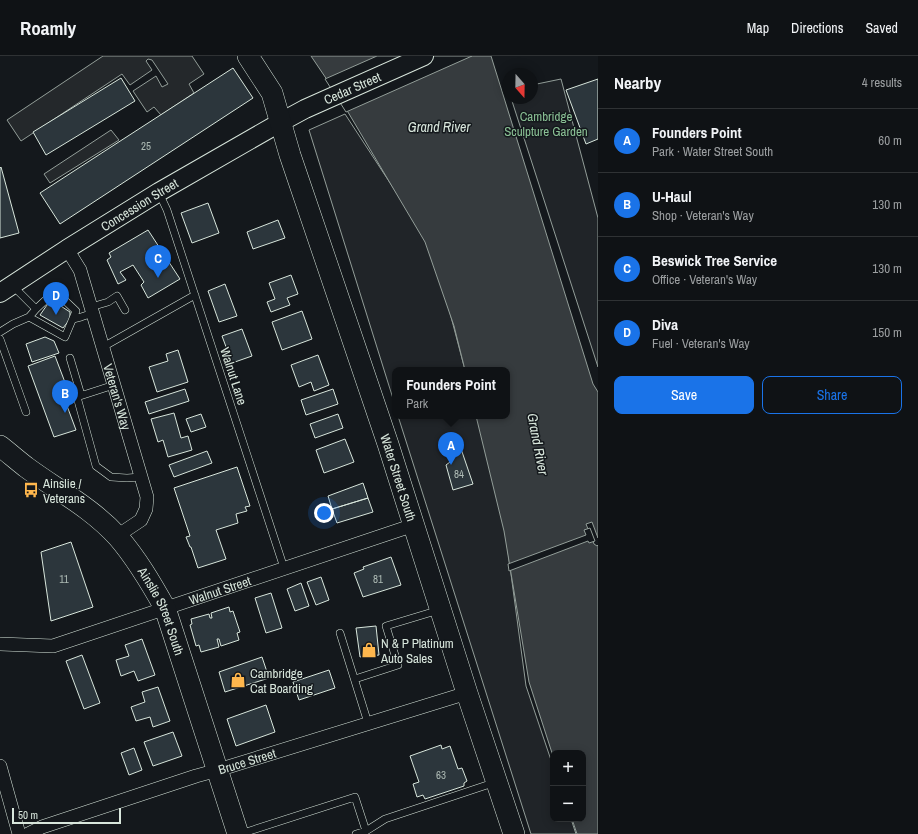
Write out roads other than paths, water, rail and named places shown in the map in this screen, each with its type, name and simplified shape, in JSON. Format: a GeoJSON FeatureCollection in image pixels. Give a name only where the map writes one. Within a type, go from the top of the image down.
{"type":"FeatureCollection","features":[{"type":"Feature","properties":{"kind":"main road","name":"Cedar Street"},"geometry":{"type":"LineString","coordinates":[[281,122],[305,109],[424,56]]}},
{"type":"Feature","properties":{"kind":"main road","name":"Water Street South"},"geometry":{"type":"LineString","coordinates":[[248,57],[272,93],[290,156],[388,444],[440,610],[514,834]]}},
{"type":"Feature","properties":{"kind":"main road","name":"Concession Street"},"geometry":{"type":"LineString","coordinates":[[6,289],[67,248],[159,192],[281,122]]}},
{"type":"Feature","properties":{"kind":"main road","name":"Ainslie Street South"},"geometry":{"type":"LineString","coordinates":[[0,446],[26,467],[91,512],[117,536],[138,562],[165,608],[239,834]]}},
{"type":"Feature","properties":{"kind":"street","name":"Veteran's Way"},"geometry":{"type":"LineString","coordinates":[[67,248],[80,270],[147,497],[146,509],[141,520],[117,536]]}},
{"type":"Feature","properties":{"kind":"street","name":"Walnut Street"},"geometry":{"type":"LineString","coordinates":[[0,644],[53,646],[414,525]]}},
{"type":"Feature","properties":{"kind":"street","name":"Bruce Street"},"geometry":{"type":"LineString","coordinates":[[28,834],[42,827],[196,776],[467,693]]}},
{"type":"Feature","properties":{"kind":"street"},"geometry":{"type":"LineString","coordinates":[[0,766],[19,834]]}},
{"type":"Feature","properties":{"kind":"lane","name":"Walnut Lane"},"geometry":{"type":"LineString","coordinates":[[159,192],[168,210],[284,568]]}},
{"type":"Feature","properties":{"kind":"lane"},"geometry":{"type":"LineString","coordinates":[[6,289],[36,308]]}},
{"type":"Feature","properties":{"kind":"lane"},"geometry":{"type":"LineString","coordinates":[[0,332],[28,317],[55,291],[76,311],[65,337],[28,317]]}},
{"type":"Feature","properties":{"kind":"lane"},"geometry":{"type":"LineString","coordinates":[[103,347],[195,295]]}},
{"type":"Feature","properties":{"kind":"lane"},"geometry":{"type":"LineString","coordinates":[[72,319],[81,317],[117,296],[125,310]]}},
{"type":"Feature","properties":{"kind":"lane"},"geometry":{"type":"LineString","coordinates":[[0,339],[26,412]]}},
{"type":"Feature","properties":{"kind":"lane"},"geometry":{"type":"LineString","coordinates":[[70,358],[82,395]]}},
{"type":"Feature","properties":{"kind":"lane"},"geometry":{"type":"LineString","coordinates":[[114,385],[77,397],[96,466],[111,476],[127,478],[141,476]]}},
{"type":"Feature","properties":{"kind":"lane"},"geometry":{"type":"LineString","coordinates":[[355,679],[398,665],[386,626],[440,610]]}},
{"type":"Feature","properties":{"kind":"lane"},"geometry":{"type":"LineString","coordinates":[[340,633],[368,723]]}},
{"type":"Feature","properties":{"kind":"lane"},"geometry":{"type":"LineString","coordinates":[[356,834],[366,831],[385,819],[497,782]]}},
{"type":"Feature","properties":{"kind":"lane"},"geometry":{"type":"LineString","coordinates":[[239,834],[355,797],[366,831]]}},
{"type":"Feature","properties":{"kind":"water","name":"Grand River"},"geometry":{"type":"Polygon","coordinates":[[[311,56],[491,56],[502,91],[502,104],[506,104],[593,384],[598,392],[598,538],[592,522],[586,524],[594,544],[597,546],[598,545],[598,834],[577,834],[573,822],[586,822],[586,750],[551,750],[529,682],[504,531],[477,419],[510,419],[510,367],[464,367],[454,326],[425,242],[342,102],[311,56]]]}},
{"type":"Feature","properties":{"kind":"place","name":"Beswick Tree Service"},"geometry":{"type":"Point","coordinates":[158,278]}},
{"type":"Feature","properties":{"kind":"place","name":"Diva"},"geometry":{"type":"Point","coordinates":[56,315]}},
{"type":"Feature","properties":{"kind":"place","name":"U-Haul"},"geometry":{"type":"Point","coordinates":[65,413]}},
{"type":"Feature","properties":{"kind":"place","name":"Founders Point"},"geometry":{"type":"Point","coordinates":[451,465]}},
{"type":"Feature","properties":{"kind":"place","name":"Ainslie / Veterans"},"geometry":{"type":"Point","coordinates":[31,490]}},
{"type":"Feature","properties":{"kind":"place","name":"N & P Platinum Auto Sales"},"geometry":{"type":"Point","coordinates":[369,650]}},
{"type":"Feature","properties":{"kind":"place","name":"Cambridge Cat Boarding"},"geometry":{"type":"Point","coordinates":[238,680]}},
{"type":"Feature","properties":{"kind":"park label","name":"Cambridge Sculpture Garden"},"geometry":{"type":"Point","coordinates":[546,124]}}]}
